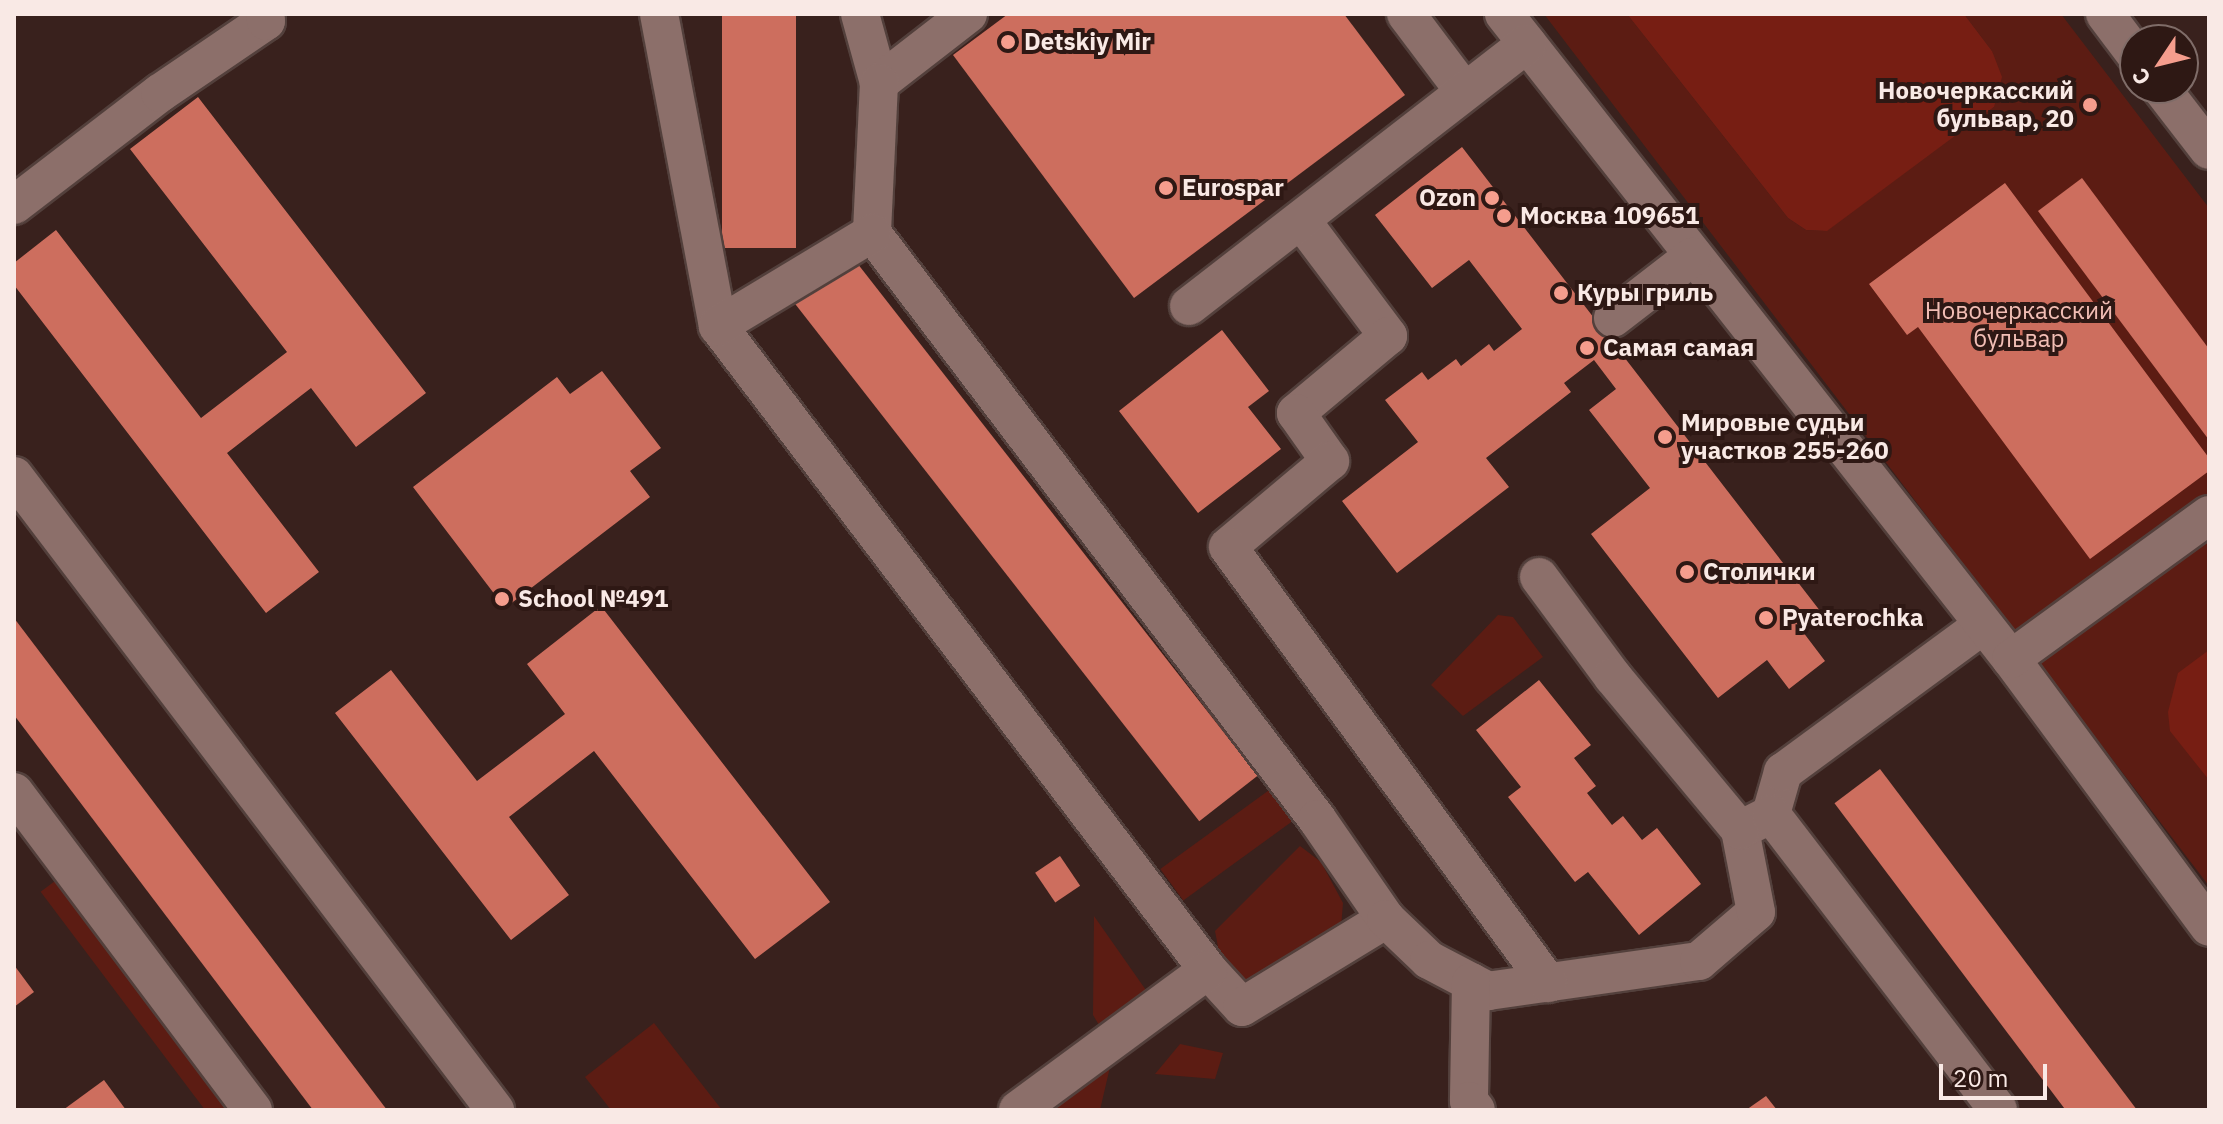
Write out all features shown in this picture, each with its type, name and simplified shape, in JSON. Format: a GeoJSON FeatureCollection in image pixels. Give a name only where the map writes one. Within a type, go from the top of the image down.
{"type":"FeatureCollection","features":[{"type":"Feature","properties":{"kind":"street"},"geometry":{"type":"LineString","coordinates":[[14,205],[160,93],[266,21],[265,14]]}},
{"type":"Feature","properties":{"kind":"street"},"geometry":{"type":"LineString","coordinates":[[659,14],[718,326],[1208,970],[1242,1007],[1386,919]]}},
{"type":"Feature","properties":{"kind":"street"},"geometry":{"type":"LineString","coordinates":[[860,14],[879,83],[872,233],[1317,819],[1386,919],[1429,960],[1488,991],[1699,961],[1756,912],[1756,822],[1783,772],[1983,625]]}},
{"type":"Feature","properties":{"kind":"street"},"geometry":{"type":"LineString","coordinates":[[879,83],[968,14]]}},
{"type":"Feature","properties":{"kind":"street"},"geometry":{"type":"LineString","coordinates":[[1406,14],[1464,91]]}},
{"type":"Feature","properties":{"kind":"street"},"geometry":{"type":"LineString","coordinates":[[1504,14],[2011,659],[2209,927]]}},
{"type":"Feature","properties":{"kind":"street"},"geometry":{"type":"LineString","coordinates":[[2105,14],[2119,33]]}},
{"type":"Feature","properties":{"kind":"street"},"geometry":{"type":"LineString","coordinates":[[1189,306],[1527,44]]}},
{"type":"Feature","properties":{"kind":"street"},"geometry":{"type":"LineString","coordinates":[[2173,104],[2209,150]]}},
{"type":"Feature","properties":{"kind":"street"},"geometry":{"type":"LineString","coordinates":[[1301,220],[1388,336],[1296,413],[1330,461],[1228,547],[1548,983]]}},
{"type":"Feature","properties":{"kind":"street"},"geometry":{"type":"LineString","coordinates":[[718,326],[872,233]]}},
{"type":"Feature","properties":{"kind":"street"},"geometry":{"type":"LineString","coordinates":[[1613,318],[1692,257]]}},
{"type":"Feature","properties":{"kind":"street"},"geometry":{"type":"LineString","coordinates":[[14,476],[495,1110]]}},
{"type":"Feature","properties":{"kind":"street"},"geometry":{"type":"LineString","coordinates":[[2011,659],[2209,515]]}},
{"type":"Feature","properties":{"kind":"street"},"geometry":{"type":"LineString","coordinates":[[1539,577],[1613,677],[1756,822],[1998,1110]]}},
{"type":"Feature","properties":{"kind":"street"},"geometry":{"type":"LineString","coordinates":[[14,792],[253,1110]]}},
{"type":"Feature","properties":{"kind":"street"},"geometry":{"type":"LineString","coordinates":[[1018,1110],[1208,970]]}},
{"type":"Feature","properties":{"kind":"street"},"geometry":{"type":"LineString","coordinates":[[1471,982],[1469,1101],[1476,1110]]}},
{"type":"Feature","properties":{"kind":"green space","name":"Новочеркасский бульвар"},"geometry":{"type":"Polygon","coordinates":[[[1544,14],[1627,14],[1788,218],[1806,230],[1826,231],[1994,107],[1992,51],[1964,14],[2061,14],[2119,90],[2119,104],[2130,104],[2209,208],[2209,886],[1544,14]]]}},
{"type":"Feature","properties":{"kind":"green space"},"geometry":{"type":"Polygon","coordinates":[[[1498,615],[1513,617],[1543,657],[1463,716],[1431,685],[1498,615]]]}},
{"type":"Feature","properties":{"kind":"green space"},"geometry":{"type":"Polygon","coordinates":[[[1276,785],[1299,817],[1183,901],[1160,869],[1276,785]]]}},
{"type":"Feature","properties":{"kind":"green space"},"geometry":{"type":"Polygon","coordinates":[[[1300,846],[1321,862],[1343,903],[1341,928],[1247,988],[1220,957],[1215,931],[1300,846]]]}},
{"type":"Feature","properties":{"kind":"green space"},"geometry":{"type":"Polygon","coordinates":[[[63,875],[239,1108],[205,1110],[41,892],[63,875]]]}},
{"type":"Feature","properties":{"kind":"green space"},"geometry":{"type":"Polygon","coordinates":[[[1094,916],[1148,993],[1102,1030],[1093,1015],[1094,916]]]}},
{"type":"Feature","properties":{"kind":"green space"},"geometry":{"type":"Polygon","coordinates":[[[654,1023],[722,1110],[611,1110],[585,1077],[654,1023]]]}},
{"type":"Feature","properties":{"kind":"green space"},"geometry":{"type":"Polygon","coordinates":[[[1180,1044],[1223,1053],[1215,1079],[1155,1074],[1180,1044]]]}},
{"type":"Feature","properties":{"kind":"green space"},"geometry":{"type":"Polygon","coordinates":[[[1110,1067],[1100,1110],[1049,1110],[1110,1067]]]}},
{"type":"Feature","properties":{"kind":"shaded area"},"geometry":{"type":"Polygon","coordinates":[[[1627,14],[1964,14],[1992,51],[2002,77],[1994,107],[1827,231],[1806,230],[1788,218],[1627,14]]]}},
{"type":"Feature","properties":{"kind":"shaded area"},"geometry":{"type":"Polygon","coordinates":[[[2209,650],[2209,780],[2170,731],[2168,712],[2178,673],[2209,650]]]}},
{"type":"Feature","properties":{"kind":"building"},"geometry":{"type":"Polygon","coordinates":[[[722,14],[796,14],[796,248],[722,248],[722,14]]]}},
{"type":"Feature","properties":{"kind":"building","name":"Eurospar"},"geometry":{"type":"Polygon","coordinates":[[[1008,14],[1344,14],[1405,95],[1134,298],[953,55],[1008,14]]]}},
{"type":"Feature","properties":{"kind":"building"},"geometry":{"type":"Polygon","coordinates":[[[198,97],[426,393],[356,447],[311,388],[227,453],[319,572],[266,613],[14,285],[14,263],[56,230],[201,418],[287,352],[130,149],[198,97]]]}},
{"type":"Feature","properties":{"kind":"building"},"geometry":{"type":"Polygon","coordinates":[[[1462,147],[1824,616],[1803,632],[1825,661],[1789,689],[1767,660],[1718,698],[1591,534],[1650,488],[1589,410],[1616,389],[1594,360],[1564,383],[1571,392],[1486,458],[1509,487],[1397,573],[1342,501],[1418,442],[1385,400],[1422,372],[1428,380],[1456,359],[1461,366],[1489,344],[1494,351],[1522,329],[1469,260],[1432,288],[1375,215],[1462,147]]]}},
{"type":"Feature","properties":{"kind":"building"},"geometry":{"type":"Polygon","coordinates":[[[2082,178],[2209,349],[2209,440],[2038,211],[2082,178]]]}},
{"type":"Feature","properties":{"kind":"building"},"geometry":{"type":"Polygon","coordinates":[[[2005,183],[2209,458],[2209,471],[2090,559],[1918,327],[1907,335],[1869,284],[2005,183]]]}},
{"type":"Feature","properties":{"kind":"building"},"geometry":{"type":"Polygon","coordinates":[[[850,254],[1258,776],[1199,821],[792,300],[850,254]]]}},
{"type":"Feature","properties":{"kind":"building"},"geometry":{"type":"Polygon","coordinates":[[[1222,330],[1269,391],[1248,407],[1281,449],[1198,513],[1119,411],[1222,330]]]}},
{"type":"Feature","properties":{"kind":"building"},"geometry":{"type":"Polygon","coordinates":[[[602,371],[661,448],[630,471],[650,497],[505,608],[413,487],[557,377],[570,394],[602,371]]]}},
{"type":"Feature","properties":{"kind":"building"},"geometry":{"type":"Polygon","coordinates":[[[601,606],[830,902],[755,959],[594,751],[509,817],[569,895],[511,940],[335,713],[391,670],[477,781],[565,714],[527,664],[601,606]]]}},
{"type":"Feature","properties":{"kind":"building"},"geometry":{"type":"Polygon","coordinates":[[[14,618],[387,1110],[313,1110],[14,715],[14,618]]]}},
{"type":"Feature","properties":{"kind":"building"},"geometry":{"type":"Polygon","coordinates":[[[1539,680],[1591,745],[1574,758],[1596,786],[1587,793],[1612,825],[1623,816],[1642,840],[1657,828],[1701,884],[1639,935],[1588,872],[1575,882],[1508,797],[1521,787],[1476,730],[1539,680]]]}},
{"type":"Feature","properties":{"kind":"building"},"geometry":{"type":"Polygon","coordinates":[[[1880,769],[2137,1110],[2066,1110],[1834,803],[1880,769]]]}},
{"type":"Feature","properties":{"kind":"building"},"geometry":{"type":"Polygon","coordinates":[[[1060,856],[1080,886],[1055,903],[1035,873],[1060,856]]]}},
{"type":"Feature","properties":{"kind":"building"},"geometry":{"type":"Polygon","coordinates":[[[14,965],[34,992],[14,1007],[14,965]]]}},
{"type":"Feature","properties":{"kind":"building"},"geometry":{"type":"Polygon","coordinates":[[[104,1080],[126,1110],[63,1110],[104,1080]]]}},
{"type":"Feature","properties":{"kind":"building"},"geometry":{"type":"Polygon","coordinates":[[[1766,1096],[1777,1110],[1746,1110],[1766,1096]]]}},
{"type":"Feature","properties":{"kind":"place","name":"Detskiy Mir"},"geometry":{"type":"Point","coordinates":[1008,42]}},
{"type":"Feature","properties":{"kind":"place","name":"Новочеркасский бульвар, 20"},"geometry":{"type":"Point","coordinates":[2090,105]}},
{"type":"Feature","properties":{"kind":"place","name":"Eurospar"},"geometry":{"type":"Point","coordinates":[1166,188]}},
{"type":"Feature","properties":{"kind":"place","name":"Ozon"},"geometry":{"type":"Point","coordinates":[1492,198]}},
{"type":"Feature","properties":{"kind":"place","name":"Москва 109651"},"geometry":{"type":"Point","coordinates":[1504,216]}},
{"type":"Feature","properties":{"kind":"place","name":"Куры гриль"},"geometry":{"type":"Point","coordinates":[1561,293]}},
{"type":"Feature","properties":{"kind":"place","name":"Самая самая"},"geometry":{"type":"Point","coordinates":[1587,348]}},
{"type":"Feature","properties":{"kind":"place","name":"Мировые судьи участков 255-260"},"geometry":{"type":"Point","coordinates":[1665,437]}},
{"type":"Feature","properties":{"kind":"place","name":"Столички"},"geometry":{"type":"Point","coordinates":[1687,572]}},
{"type":"Feature","properties":{"kind":"place","name":"School №491"},"geometry":{"type":"Point","coordinates":[502,599]}},
{"type":"Feature","properties":{"kind":"place","name":"Pyaterochka"},"geometry":{"type":"Point","coordinates":[1766,618]}}]}
